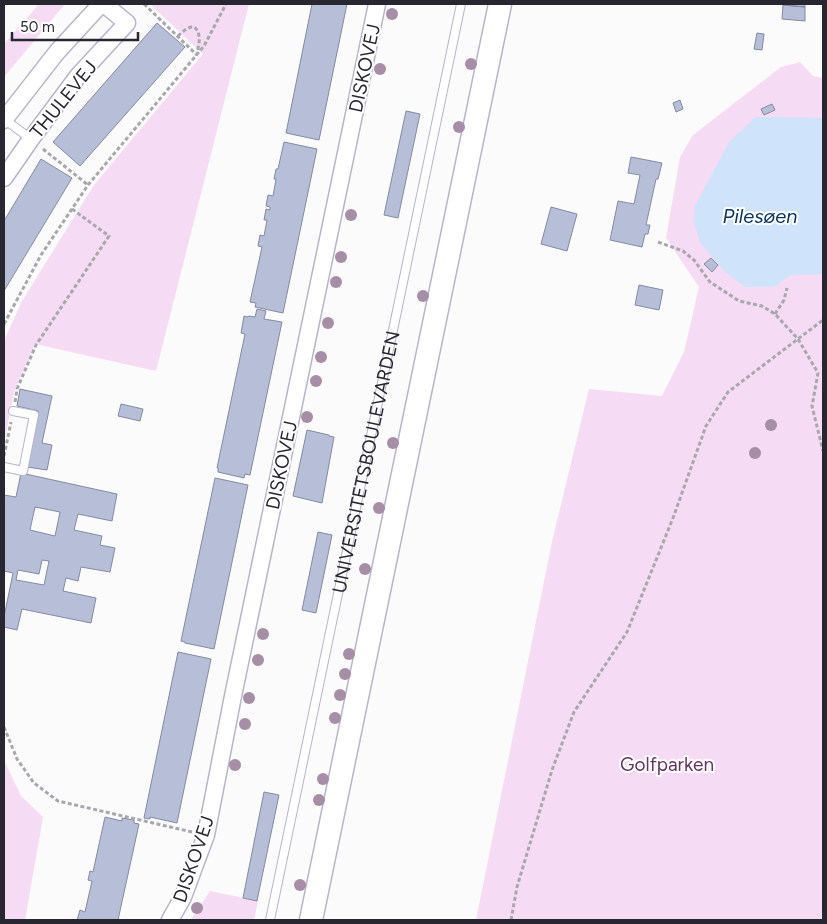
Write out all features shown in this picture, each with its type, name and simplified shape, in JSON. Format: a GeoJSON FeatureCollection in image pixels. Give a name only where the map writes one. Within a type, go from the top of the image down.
{"type":"FeatureCollection","features":[{"type":"Feature","properties":{"kind":"main road","name":"UNIVERSITETSBOULEVARDEN"},"geometry":{"type":"LineString","coordinates":[[311,920],[500,4]]}},
{"type":"Feature","properties":{"kind":"street","name":"THULEVEJ"},"geometry":{"type":"LineString","coordinates":[[4,120],[57,52],[103,4],[127,23],[78,76],[4,178]]}},
{"type":"Feature","properties":{"kind":"street","name":"DISKOVEJ"},"geometry":{"type":"LineString","coordinates":[[170,920],[183,897],[206,835],[377,4]]}},
{"type":"Feature","properties":{"kind":"lane","name":"UNIVERSITETSBOULEVARDEN"},"geometry":{"type":"LineString","coordinates":[[270,920],[461,4]]}},
{"type":"Feature","properties":{"kind":"lane"},"geometry":{"type":"LineString","coordinates":[[4,120],[31,139]]}},
{"type":"Feature","properties":{"kind":"lane"},"geometry":{"type":"LineString","coordinates":[[4,467],[23,471],[34,415],[13,410]]}},
{"type":"Feature","properties":{"kind":"path"},"geometry":{"type":"LineString","coordinates":[[144,4],[197,55]]}},
{"type":"Feature","properties":{"kind":"path"},"geometry":{"type":"LineString","coordinates":[[4,324],[41,254],[88,185],[204,46],[226,4]]}},
{"type":"Feature","properties":{"kind":"path"},"geometry":{"type":"LineString","coordinates":[[178,36],[184,29],[195,28],[199,39],[197,55]]}},
{"type":"Feature","properties":{"kind":"path"},"geometry":{"type":"LineString","coordinates":[[31,139],[88,185]]}},
{"type":"Feature","properties":{"kind":"path"},"geometry":{"type":"LineString","coordinates":[[4,456],[17,389],[36,345],[109,236],[72,209]]}},
{"type":"Feature","properties":{"kind":"path"},"geometry":{"type":"LineString","coordinates":[[658,242],[683,251],[694,260],[710,282],[739,302],[762,306],[775,314],[798,340],[818,373],[812,406],[823,451]]}},
{"type":"Feature","properties":{"kind":"path"},"geometry":{"type":"LineString","coordinates":[[775,314],[784,300],[788,288]]}},
{"type":"Feature","properties":{"kind":"path"},"geometry":{"type":"LineString","coordinates":[[511,920],[518,888],[552,770],[574,712],[627,632],[673,518],[706,426],[728,392],[823,320]]}},
{"type":"Feature","properties":{"kind":"path"},"geometry":{"type":"LineString","coordinates":[[4,727],[16,759],[34,783],[58,801],[206,835]]}},
{"type":"Feature","properties":{"kind":"green space"},"geometry":{"type":"Polygon","coordinates":[[[39,4],[65,4],[4,77],[4,44],[39,4]]]}},
{"type":"Feature","properties":{"kind":"green space"},"geometry":{"type":"Polygon","coordinates":[[[150,4],[249,4],[156,371],[35,344],[14,392],[4,443],[4,341],[22,301],[94,185],[203,54],[150,4]]]}},
{"type":"Feature","properties":{"kind":"green space","name":"Golfparken"},"geometry":{"type":"Polygon","coordinates":[[[800,62],[813,76],[823,78],[823,920],[476,920],[552,542],[589,389],[662,396],[684,352],[699,287],[666,238],[680,157],[693,135],[781,67],[800,62]]]}},
{"type":"Feature","properties":{"kind":"green space"},"geometry":{"type":"Polygon","coordinates":[[[4,760],[21,796],[43,817],[25,920],[4,920],[4,760]]]}},
{"type":"Feature","properties":{"kind":"green space"},"geometry":{"type":"Polygon","coordinates":[[[210,891],[258,901],[254,920],[191,920],[210,891]]]}},
{"type":"Feature","properties":{"kind":"water","name":"Pilesøen"},"geometry":{"type":"Polygon","coordinates":[[[756,117],[823,118],[823,274],[791,275],[774,287],[745,287],[724,271],[700,242],[694,222],[695,206],[729,142],[756,117]]]}},
{"type":"Feature","properties":{"kind":"building"},"geometry":{"type":"Polygon","coordinates":[[[312,4],[347,4],[319,140],[286,133],[312,4]]]}},
{"type":"Feature","properties":{"kind":"building"},"geometry":{"type":"Polygon","coordinates":[[[805,4],[805,7],[783,5],[805,4]]]}},
{"type":"Feature","properties":{"kind":"building"},"geometry":{"type":"Polygon","coordinates":[[[783,5],[805,7],[805,21],[782,19],[783,5]]]}},
{"type":"Feature","properties":{"kind":"building"},"geometry":{"type":"Polygon","coordinates":[[[157,23],[185,47],[80,166],[53,142],[157,23]]]}},
{"type":"Feature","properties":{"kind":"building"},"geometry":{"type":"Polygon","coordinates":[[[757,33],[764,34],[762,50],[754,49],[757,33]]]}},
{"type":"Feature","properties":{"kind":"building"},"geometry":{"type":"Polygon","coordinates":[[[680,100],[683,109],[676,112],[673,103],[680,100]]]}},
{"type":"Feature","properties":{"kind":"building"},"geometry":{"type":"Polygon","coordinates":[[[772,104],[775,110],[764,115],[761,109],[772,104]]]}},
{"type":"Feature","properties":{"kind":"building"},"geometry":{"type":"Polygon","coordinates":[[[406,111],[420,114],[398,218],[384,215],[406,111]]]}},
{"type":"Feature","properties":{"kind":"building"},"geometry":{"type":"Polygon","coordinates":[[[284,142],[317,149],[283,313],[255,307],[256,303],[250,302],[262,247],[258,246],[260,235],[264,236],[267,220],[264,220],[266,209],[270,210],[270,207],[266,206],[268,195],[273,196],[276,169],[278,169],[284,142]]]}},
{"type":"Feature","properties":{"kind":"building"},"geometry":{"type":"Polygon","coordinates":[[[631,157],[662,163],[658,179],[656,179],[646,225],[650,225],[648,234],[645,234],[642,247],[610,240],[618,201],[634,204],[640,175],[628,173],[631,157]]]}},
{"type":"Feature","properties":{"kind":"building"},"geometry":{"type":"Polygon","coordinates":[[[41,159],[72,178],[4,291],[4,221],[41,159]]]}},
{"type":"Feature","properties":{"kind":"building"},"geometry":{"type":"Polygon","coordinates":[[[551,207],[577,214],[567,251],[541,244],[551,207]]]}},
{"type":"Feature","properties":{"kind":"building"},"geometry":{"type":"Polygon","coordinates":[[[711,258],[718,265],[712,272],[704,264],[711,258]]]}},
{"type":"Feature","properties":{"kind":"building"},"geometry":{"type":"Polygon","coordinates":[[[639,285],[663,290],[659,310],[635,305],[639,285]]]}},
{"type":"Feature","properties":{"kind":"building"},"geometry":{"type":"Polygon","coordinates":[[[257,309],[266,311],[264,319],[282,322],[250,475],[245,474],[244,478],[218,472],[217,468],[245,334],[241,333],[244,316],[255,317],[257,309]]]}},
{"type":"Feature","properties":{"kind":"building"},"geometry":{"type":"Polygon","coordinates":[[[20,389],[52,396],[42,443],[52,445],[47,470],[27,467],[38,411],[17,406],[20,389]]]}},
{"type":"Feature","properties":{"kind":"building"},"geometry":{"type":"Polygon","coordinates":[[[121,404],[143,409],[140,421],[118,416],[121,404]]]}},
{"type":"Feature","properties":{"kind":"building"},"geometry":{"type":"Polygon","coordinates":[[[307,430],[334,437],[322,503],[293,496],[307,430]]]}},
{"type":"Feature","properties":{"kind":"building"},"geometry":{"type":"Polygon","coordinates":[[[21,473],[117,494],[112,521],[78,514],[74,530],[102,536],[100,545],[115,548],[110,572],[81,567],[78,581],[66,578],[63,591],[96,598],[91,623],[22,609],[17,630],[4,627],[4,617],[13,573],[4,571],[4,495],[16,497],[21,473]],[[35,507],[30,530],[55,536],[60,512],[35,507]],[[42,560],[39,574],[18,570],[16,580],[44,585],[49,561],[42,560]]]}},
{"type":"Feature","properties":{"kind":"building"},"geometry":{"type":"Polygon","coordinates":[[[215,478],[248,485],[214,649],[181,641],[215,478]]]}},
{"type":"Feature","properties":{"kind":"building"},"geometry":{"type":"Polygon","coordinates":[[[318,532],[332,535],[316,613],[302,610],[318,532]]]}},
{"type":"Feature","properties":{"kind":"building"},"geometry":{"type":"Polygon","coordinates":[[[178,652],[211,659],[177,823],[150,817],[150,819],[144,818],[178,652]]]}},
{"type":"Feature","properties":{"kind":"building"},"geometry":{"type":"Polygon","coordinates":[[[264,792],[279,795],[257,901],[243,898],[264,792]]]}},
{"type":"Feature","properties":{"kind":"building"},"geometry":{"type":"Polygon","coordinates":[[[105,817],[122,821],[122,818],[134,820],[134,823],[139,824],[118,920],[77,920],[80,910],[85,912],[92,881],[88,880],[90,871],[93,872],[105,817]]]}}]}
